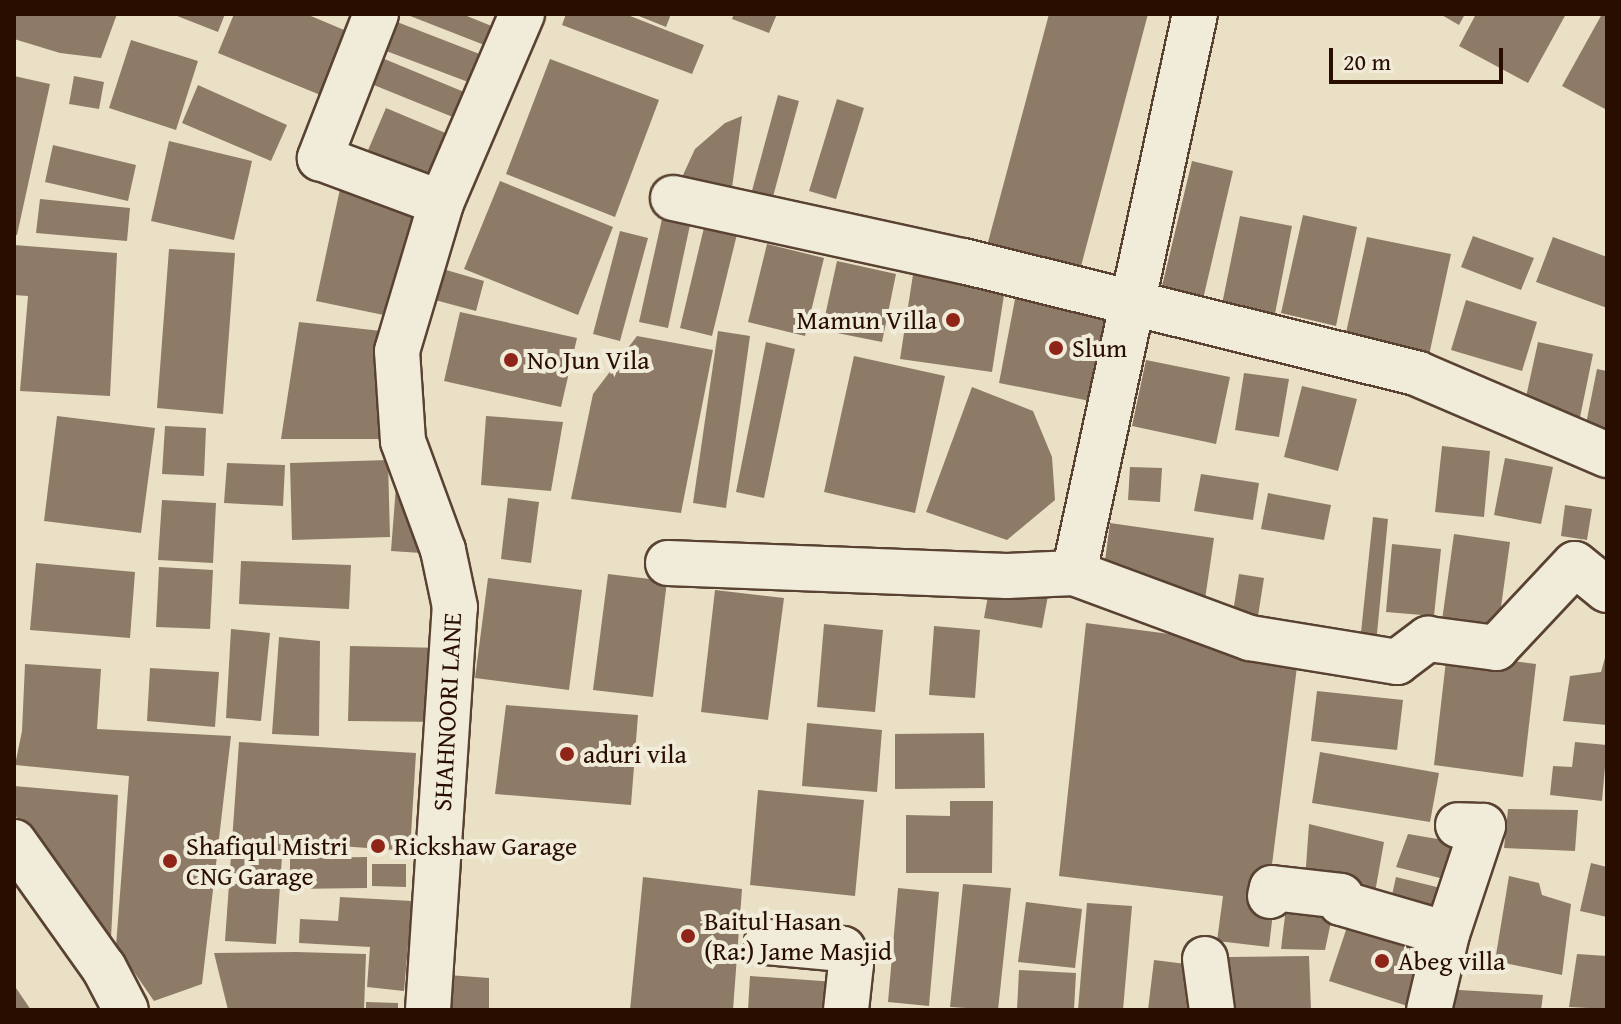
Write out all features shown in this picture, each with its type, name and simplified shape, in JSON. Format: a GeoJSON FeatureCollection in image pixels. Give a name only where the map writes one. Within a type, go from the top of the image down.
{"type":"FeatureCollection","features":[{"type":"Feature","properties":{"kind":"street"},"geometry":{"type":"LineString","coordinates":[[376,14],[320,158],[441,203]]}},
{"type":"Feature","properties":{"kind":"street","name":"SHAHNOORI LANE"},"geometry":{"type":"LineString","coordinates":[[428,1010],[455,607],[443,550],[403,441],[397,351],[441,203],[522,14]]}},
{"type":"Feature","properties":{"kind":"street"},"geometry":{"type":"LineString","coordinates":[[1074,573],[1195,14]]}},
{"type":"Feature","properties":{"kind":"street"},"geometry":{"type":"LineString","coordinates":[[673,198],[963,261],[1418,374],[1607,455]]}},
{"type":"Feature","properties":{"kind":"street"},"geometry":{"type":"LineString","coordinates":[[668,563],[1007,576],[1074,573],[1250,638],[1397,662],[1428,639],[1496,648],[1575,564],[1607,590]]}},
{"type":"Feature","properties":{"kind":"street"},"geometry":{"type":"LineString","coordinates":[[1429,1010],[1447,934],[1483,826],[1458,825]]}},
{"type":"Feature","properties":{"kind":"street"},"geometry":{"type":"LineString","coordinates":[[14,842],[104,968],[126,1010]]}},
{"type":"Feature","properties":{"kind":"street"},"geometry":{"type":"LineString","coordinates":[[1270,896],[1272,888],[1341,896],[1341,903],[1447,934]]}},
{"type":"Feature","properties":{"kind":"street"},"geometry":{"type":"LineString","coordinates":[[767,942],[843,949],[851,964],[846,1010]]}},
{"type":"Feature","properties":{"kind":"street"},"geometry":{"type":"LineString","coordinates":[[1205,959],[1212,1010]]}},
{"type":"Feature","properties":{"kind":"building"},"geometry":{"type":"Polygon","coordinates":[[[14,14],[117,14],[101,58],[60,53],[14,39],[14,14]]]}},
{"type":"Feature","properties":{"kind":"building"},"geometry":{"type":"Polygon","coordinates":[[[172,14],[225,14],[218,32],[172,14]]]}},
{"type":"Feature","properties":{"kind":"building"},"geometry":{"type":"Polygon","coordinates":[[[234,14],[306,14],[361,37],[335,101],[218,53],[234,14]]]}},
{"type":"Feature","properties":{"kind":"building"},"geometry":{"type":"Polygon","coordinates":[[[405,14],[462,14],[499,29],[492,48],[405,14]]]}},
{"type":"Feature","properties":{"kind":"building"},"geometry":{"type":"Polygon","coordinates":[[[566,14],[625,14],[704,45],[692,74],[562,25],[566,14]]]}},
{"type":"Feature","properties":{"kind":"building"},"geometry":{"type":"Polygon","coordinates":[[[634,14],[671,14],[666,27],[634,14]]]}},
{"type":"Feature","properties":{"kind":"building"},"geometry":{"type":"Polygon","coordinates":[[[734,14],[777,14],[769,33],[732,19],[734,14]]]}},
{"type":"Feature","properties":{"kind":"building"},"geometry":{"type":"Polygon","coordinates":[[[1049,14],[1148,14],[1076,285],[983,261],[1049,14]]]}},
{"type":"Feature","properties":{"kind":"building"},"geometry":{"type":"Polygon","coordinates":[[[1440,14],[1465,14],[1459,25],[1440,14]]]}},
{"type":"Feature","properties":{"kind":"building"},"geometry":{"type":"Polygon","coordinates":[[[1476,14],[1566,14],[1528,83],[1459,46],[1476,14]]]}},
{"type":"Feature","properties":{"kind":"building"},"geometry":{"type":"Polygon","coordinates":[[[1602,14],[1607,14],[1607,110],[1562,86],[1602,14]]]}},
{"type":"Feature","properties":{"kind":"building"},"geometry":{"type":"Polygon","coordinates":[[[392,20],[495,60],[484,88],[381,49],[392,20]]]}},
{"type":"Feature","properties":{"kind":"building"},"geometry":{"type":"Polygon","coordinates":[[[131,40],[198,61],[176,130],[109,108],[131,40]]]}},
{"type":"Feature","properties":{"kind":"building"},"geometry":{"type":"Polygon","coordinates":[[[370,53],[481,99],[470,124],[359,79],[370,53]]]}},
{"type":"Feature","properties":{"kind":"building"},"geometry":{"type":"Polygon","coordinates":[[[550,59],[659,100],[615,217],[506,174],[550,59]]]}},
{"type":"Feature","properties":{"kind":"building"},"geometry":{"type":"Polygon","coordinates":[[[14,76],[50,84],[17,235],[14,235],[14,76]]]}},
{"type":"Feature","properties":{"kind":"building"},"geometry":{"type":"Polygon","coordinates":[[[74,76],[104,82],[99,109],[69,104],[74,76]]]}},
{"type":"Feature","properties":{"kind":"building"},"geometry":{"type":"Polygon","coordinates":[[[198,85],[287,125],[271,161],[182,123],[198,85]]]}},
{"type":"Feature","properties":{"kind":"building"},"geometry":{"type":"Polygon","coordinates":[[[778,95],[799,101],[771,204],[750,198],[778,95]]]}},
{"type":"Feature","properties":{"kind":"building"},"geometry":{"type":"Polygon","coordinates":[[[837,99],[864,108],[836,199],[809,191],[837,99]]]}},
{"type":"Feature","properties":{"kind":"building"},"geometry":{"type":"Polygon","coordinates":[[[386,108],[467,142],[444,196],[363,162],[386,108]]]}},
{"type":"Feature","properties":{"kind":"building"},"geometry":{"type":"Polygon","coordinates":[[[742,116],[730,202],[677,188],[695,149],[725,123],[742,116]]]}},
{"type":"Feature","properties":{"kind":"building"},"geometry":{"type":"Polygon","coordinates":[[[169,141],[252,161],[234,240],[151,221],[169,141]]]}},
{"type":"Feature","properties":{"kind":"building"},"geometry":{"type":"Polygon","coordinates":[[[53,145],[136,165],[128,201],[45,182],[53,145]]]}},
{"type":"Feature","properties":{"kind":"building"},"geometry":{"type":"Polygon","coordinates":[[[1192,161],[1233,171],[1200,312],[1158,303],[1192,161]]]}},
{"type":"Feature","properties":{"kind":"building"},"geometry":{"type":"Polygon","coordinates":[[[500,181],[613,227],[578,315],[464,269],[500,181]]]}},
{"type":"Feature","properties":{"kind":"building"},"geometry":{"type":"Polygon","coordinates":[[[340,189],[427,207],[403,319],[316,301],[340,189]]]}},
{"type":"Feature","properties":{"kind":"building"},"geometry":{"type":"Polygon","coordinates":[[[40,199],[130,208],[127,241],[36,233],[40,199]]]}},
{"type":"Feature","properties":{"kind":"building"},"geometry":{"type":"Polygon","coordinates":[[[707,215],[740,222],[712,336],[680,328],[707,215]]]}},
{"type":"Feature","properties":{"kind":"building"},"geometry":{"type":"Polygon","coordinates":[[[1303,215],[1357,227],[1336,326],[1281,313],[1303,215]]]}},
{"type":"Feature","properties":{"kind":"building"},"geometry":{"type":"Polygon","coordinates":[[[1240,216],[1292,226],[1272,329],[1219,319],[1240,216]]]}},
{"type":"Feature","properties":{"kind":"building"},"geometry":{"type":"Polygon","coordinates":[[[662,219],[690,225],[668,328],[639,322],[662,219]]]}},
{"type":"Feature","properties":{"kind":"building"},"geometry":{"type":"Polygon","coordinates":[[[620,231],[648,238],[620,341],[593,334],[620,231]]]}},
{"type":"Feature","properties":{"kind":"building"},"geometry":{"type":"Polygon","coordinates":[[[1473,236],[1534,258],[1521,290],[1461,267],[1473,236]]]}},
{"type":"Feature","properties":{"kind":"building"},"geometry":{"type":"Polygon","coordinates":[[[1367,237],[1451,254],[1428,360],[1344,342],[1367,237]]]}},
{"type":"Feature","properties":{"kind":"building"},"geometry":{"type":"Polygon","coordinates":[[[1553,237],[1607,257],[1607,308],[1536,282],[1553,237]]]}},
{"type":"Feature","properties":{"kind":"building"},"geometry":{"type":"Polygon","coordinates":[[[767,244],[824,258],[805,336],[748,322],[767,244]]]}},
{"type":"Feature","properties":{"kind":"building"},"geometry":{"type":"Polygon","coordinates":[[[14,245],[117,253],[110,396],[20,391],[28,296],[14,295],[14,245]]]}},
{"type":"Feature","properties":{"kind":"building"},"geometry":{"type":"Polygon","coordinates":[[[169,249],[235,253],[223,414],[157,408],[169,249]]]}},
{"type":"Feature","properties":{"kind":"building"},"geometry":{"type":"Polygon","coordinates":[[[837,261],[896,274],[882,342],[822,330],[837,261]]]}},
{"type":"Feature","properties":{"kind":"building"},"geometry":{"type":"Polygon","coordinates":[[[429,265],[484,281],[476,311],[420,296],[429,265]]]}},
{"type":"Feature","properties":{"kind":"building","name":"Mamun Villa"},"geometry":{"type":"Polygon","coordinates":[[[914,268],[1006,282],[992,372],[900,359],[914,268]]]}},
{"type":"Feature","properties":{"kind":"building","name":"Slum"},"geometry":{"type":"Polygon","coordinates":[[[1016,294],[1112,313],[1095,402],[999,383],[1016,294]]]}},
{"type":"Feature","properties":{"kind":"building"},"geometry":{"type":"Polygon","coordinates":[[[1466,300],[1537,322],[1522,371],[1451,350],[1466,300]]]}},
{"type":"Feature","properties":{"kind":"building","name":"No Jun Vila"},"geometry":{"type":"Polygon","coordinates":[[[460,312],[577,338],[561,407],[444,381],[460,312]]]}},
{"type":"Feature","properties":{"kind":"building"},"geometry":{"type":"Polygon","coordinates":[[[299,322],[400,333],[408,439],[281,439],[299,322]]]}},
{"type":"Feature","properties":{"kind":"building"},"geometry":{"type":"Polygon","coordinates":[[[718,331],[750,336],[726,508],[693,503],[718,331]]]}},
{"type":"Feature","properties":{"kind":"building"},"geometry":{"type":"Polygon","coordinates":[[[637,336],[713,350],[681,513],[571,499],[593,394],[637,336]]]}},
{"type":"Feature","properties":{"kind":"building"},"geometry":{"type":"Polygon","coordinates":[[[766,342],[795,349],[764,498],[736,492],[766,342]]]}},
{"type":"Feature","properties":{"kind":"building"},"geometry":{"type":"Polygon","coordinates":[[[1538,342],[1593,354],[1578,427],[1522,415],[1538,342]]]}},
{"type":"Feature","properties":{"kind":"building"},"geometry":{"type":"Polygon","coordinates":[[[854,356],[945,376],[915,513],[824,492],[854,356]]]}},
{"type":"Feature","properties":{"kind":"building"},"geometry":{"type":"Polygon","coordinates":[[[1146,360],[1230,377],[1216,444],[1132,426],[1146,360]]]}},
{"type":"Feature","properties":{"kind":"building"},"geometry":{"type":"Polygon","coordinates":[[[1597,369],[1607,371],[1607,433],[1585,429],[1597,369]]]}},
{"type":"Feature","properties":{"kind":"building"},"geometry":{"type":"Polygon","coordinates":[[[1244,373],[1289,379],[1279,437],[1235,430],[1244,373]]]}},
{"type":"Feature","properties":{"kind":"building"},"geometry":{"type":"Polygon","coordinates":[[[1302,386],[1357,399],[1338,471],[1284,457],[1302,386]]]}},
{"type":"Feature","properties":{"kind":"building"},"geometry":{"type":"Polygon","coordinates":[[[972,387],[1033,411],[1052,457],[1055,500],[1007,540],[926,512],[972,387]]]}},
{"type":"Feature","properties":{"kind":"building"},"geometry":{"type":"Polygon","coordinates":[[[57,416],[155,428],[141,533],[44,521],[57,416]]]}},
{"type":"Feature","properties":{"kind":"building"},"geometry":{"type":"Polygon","coordinates":[[[486,416],[563,422],[551,491],[481,485],[486,416]]]}},
{"type":"Feature","properties":{"kind":"building"},"geometry":{"type":"Polygon","coordinates":[[[165,426],[206,428],[204,476],[162,474],[165,426]]]}},
{"type":"Feature","properties":{"kind":"building"},"geometry":{"type":"Polygon","coordinates":[[[1442,446],[1490,451],[1484,517],[1435,512],[1442,446]]]}},
{"type":"Feature","properties":{"kind":"building"},"geometry":{"type":"Polygon","coordinates":[[[1505,458],[1553,467],[1541,524],[1494,515],[1505,458]]]}},
{"type":"Feature","properties":{"kind":"building"},"geometry":{"type":"Polygon","coordinates":[[[388,460],[390,537],[292,540],[290,463],[388,460]]]}},
{"type":"Feature","properties":{"kind":"building"},"geometry":{"type":"Polygon","coordinates":[[[227,463],[285,465],[283,506],[224,503],[227,463]]]}},
{"type":"Feature","properties":{"kind":"building"},"geometry":{"type":"Polygon","coordinates":[[[1130,467],[1162,468],[1160,502],[1128,500],[1130,467]]]}},
{"type":"Feature","properties":{"kind":"building"},"geometry":{"type":"Polygon","coordinates":[[[397,473],[442,477],[436,554],[391,551],[397,473]]]}},
{"type":"Feature","properties":{"kind":"building"},"geometry":{"type":"Polygon","coordinates":[[[1201,474],[1259,483],[1253,520],[1194,511],[1201,474]]]}},
{"type":"Feature","properties":{"kind":"building"},"geometry":{"type":"Polygon","coordinates":[[[1268,493],[1331,505],[1324,540],[1261,529],[1268,493]]]}},
{"type":"Feature","properties":{"kind":"building"},"geometry":{"type":"Polygon","coordinates":[[[508,498],[539,502],[531,563],[501,559],[508,498]]]}},
{"type":"Feature","properties":{"kind":"building"},"geometry":{"type":"Polygon","coordinates":[[[162,500],[216,503],[213,563],[158,560],[162,500]]]}},
{"type":"Feature","properties":{"kind":"building"},"geometry":{"type":"Polygon","coordinates":[[[1565,505],[1592,509],[1587,540],[1561,536],[1565,505]]]}},
{"type":"Feature","properties":{"kind":"building"},"geometry":{"type":"Polygon","coordinates":[[[1373,517],[1388,519],[1376,644],[1360,642],[1373,517]]]}},
{"type":"Feature","properties":{"kind":"building"},"geometry":{"type":"Polygon","coordinates":[[[1110,523],[1214,538],[1203,613],[1100,598],[1110,523]]]}},
{"type":"Feature","properties":{"kind":"building"},"geometry":{"type":"Polygon","coordinates":[[[1454,534],[1510,542],[1496,643],[1440,635],[1454,534]]]}},
{"type":"Feature","properties":{"kind":"building"},"geometry":{"type":"Polygon","coordinates":[[[1392,544],[1441,549],[1434,616],[1386,612],[1392,544]]]}},
{"type":"Feature","properties":{"kind":"building"},"geometry":{"type":"Polygon","coordinates":[[[241,561],[351,565],[349,609],[239,604],[241,561]]]}},
{"type":"Feature","properties":{"kind":"building"},"geometry":{"type":"Polygon","coordinates":[[[36,563],[135,572],[130,638],[30,630],[36,563]]]}},
{"type":"Feature","properties":{"kind":"building"},"geometry":{"type":"Polygon","coordinates":[[[159,567],[213,570],[210,629],[156,627],[159,567]]]}},
{"type":"Feature","properties":{"kind":"building"},"geometry":{"type":"Polygon","coordinates":[[[608,574],[667,581],[653,697],[593,690],[608,574]]]}},
{"type":"Feature","properties":{"kind":"building"},"geometry":{"type":"Polygon","coordinates":[[[1239,574],[1264,578],[1258,616],[1233,612],[1239,574]]]}},
{"type":"Feature","properties":{"kind":"building"},"geometry":{"type":"Polygon","coordinates":[[[488,578],[582,590],[569,690],[475,678],[488,578]]]}},
{"type":"Feature","properties":{"kind":"building"},"geometry":{"type":"Polygon","coordinates":[[[991,579],[1049,590],[1042,628],[984,618],[991,579]]]}},
{"type":"Feature","properties":{"kind":"building"},"geometry":{"type":"Polygon","coordinates":[[[715,590],[784,598],[768,720],[701,712],[715,590]]]}},
{"type":"Feature","properties":{"kind":"building"},"geometry":{"type":"Polygon","coordinates":[[[1086,623],[1299,651],[1268,896],[1275,896],[1269,947],[1217,941],[1223,896],[1059,876],[1086,623]]]}},
{"type":"Feature","properties":{"kind":"building"},"geometry":{"type":"Polygon","coordinates":[[[824,624],[883,630],[875,712],[817,707],[824,624]]]}},
{"type":"Feature","properties":{"kind":"building"},"geometry":{"type":"Polygon","coordinates":[[[934,626],[980,630],[975,698],[929,695],[934,626]]]}},
{"type":"Feature","properties":{"kind":"building"},"geometry":{"type":"Polygon","coordinates":[[[231,629],[270,633],[261,721],[226,718],[231,629]]]}},
{"type":"Feature","properties":{"kind":"building"},"geometry":{"type":"Polygon","coordinates":[[[279,637],[320,641],[319,736],[272,734],[279,637]]]}},
{"type":"Feature","properties":{"kind":"building"},"geometry":{"type":"Polygon","coordinates":[[[350,646],[445,648],[444,722],[348,721],[350,646]]]}},
{"type":"Feature","properties":{"kind":"building"},"geometry":{"type":"Polygon","coordinates":[[[1447,652],[1536,664],[1523,777],[1434,765],[1447,652]]]}},
{"type":"Feature","properties":{"kind":"building"},"geometry":{"type":"Polygon","coordinates":[[[1606,654],[1607,725],[1563,721],[1570,676],[1601,672],[1606,654]]]}},
{"type":"Feature","properties":{"kind":"building","name":"Shafiqul Mistri CNG Garage"},"geometry":{"type":"Polygon","coordinates":[[[25,664],[101,669],[97,729],[231,736],[202,984],[154,1001],[116,946],[129,776],[15,765],[22,731],[25,664]]]}},
{"type":"Feature","properties":{"kind":"building"},"geometry":{"type":"Polygon","coordinates":[[[150,668],[219,672],[215,727],[147,721],[150,668]]]}},
{"type":"Feature","properties":{"kind":"building"},"geometry":{"type":"Polygon","coordinates":[[[1317,691],[1403,700],[1397,750],[1311,741],[1317,691]]]}},
{"type":"Feature","properties":{"kind":"building","name":"aduri vila"},"geometry":{"type":"Polygon","coordinates":[[[506,705],[638,715],[631,805],[495,794],[506,705]]]}},
{"type":"Feature","properties":{"kind":"building"},"geometry":{"type":"Polygon","coordinates":[[[807,723],[882,730],[877,792],[802,786],[807,723]]]}},
{"type":"Feature","properties":{"kind":"building"},"geometry":{"type":"Polygon","coordinates":[[[984,733],[985,788],[895,789],[895,734],[984,733]]]}},
{"type":"Feature","properties":{"kind":"building","name":"Rickshaw Garage"},"geometry":{"type":"Polygon","coordinates":[[[239,742],[416,753],[410,851],[283,842],[276,944],[225,941],[239,742]]]}},
{"type":"Feature","properties":{"kind":"building"},"geometry":{"type":"Polygon","coordinates":[[[1575,742],[1607,745],[1602,801],[1550,795],[1553,766],[1572,767],[1575,742]]]}},
{"type":"Feature","properties":{"kind":"building"},"geometry":{"type":"Polygon","coordinates":[[[1320,752],[1439,773],[1430,822],[1312,803],[1320,752]]]}},
{"type":"Feature","properties":{"kind":"building"},"geometry":{"type":"Polygon","coordinates":[[[14,786],[118,795],[111,939],[14,814],[14,786]]]}},
{"type":"Feature","properties":{"kind":"building"},"geometry":{"type":"Polygon","coordinates":[[[758,790],[864,800],[855,896],[750,885],[758,790]]]}},
{"type":"Feature","properties":{"kind":"building"},"geometry":{"type":"Polygon","coordinates":[[[950,801],[993,801],[992,873],[906,873],[906,815],[950,816],[950,801]]]}},
{"type":"Feature","properties":{"kind":"building"},"geometry":{"type":"Polygon","coordinates":[[[1508,809],[1578,810],[1575,851],[1504,848],[1508,809]]]}},
{"type":"Feature","properties":{"kind":"building"},"geometry":{"type":"Polygon","coordinates":[[[1309,824],[1384,842],[1374,898],[1305,881],[1309,824]]]}},
{"type":"Feature","properties":{"kind":"building"},"geometry":{"type":"Polygon","coordinates":[[[1408,834],[1461,843],[1448,880],[1396,867],[1408,834]]]}},
{"type":"Feature","properties":{"kind":"building"},"geometry":{"type":"Polygon","coordinates":[[[367,857],[367,888],[290,889],[290,858],[367,857]]]}},
{"type":"Feature","properties":{"kind":"building"},"geometry":{"type":"Polygon","coordinates":[[[1591,863],[1607,867],[1607,917],[1580,911],[1591,863]]]}},
{"type":"Feature","properties":{"kind":"building"},"geometry":{"type":"Polygon","coordinates":[[[372,864],[406,864],[406,887],[372,886],[372,864]]]}},
{"type":"Feature","properties":{"kind":"building"},"geometry":{"type":"Polygon","coordinates":[[[1509,876],[1539,883],[1542,895],[1571,904],[1562,975],[1495,961],[1509,876]]]}},
{"type":"Feature","properties":{"kind":"building","name":"Baitul Hasan (Ra:) Jame Masjid"},"geometry":{"type":"Polygon","coordinates":[[[643,877],[742,889],[733,1010],[630,1010],[643,877]]]}},
{"type":"Feature","properties":{"kind":"building"},"geometry":{"type":"Polygon","coordinates":[[[1396,877],[1453,891],[1441,926],[1388,913],[1396,877]]]}},
{"type":"Feature","properties":{"kind":"building"},"geometry":{"type":"Polygon","coordinates":[[[963,884],[1011,888],[998,1010],[950,1007],[963,884]]]}},
{"type":"Feature","properties":{"kind":"building"},"geometry":{"type":"Polygon","coordinates":[[[898,888],[939,892],[929,1006],[888,1002],[898,888]]]}},
{"type":"Feature","properties":{"kind":"building"},"geometry":{"type":"Polygon","coordinates":[[[340,897],[412,901],[404,991],[367,987],[370,947],[299,943],[300,919],[338,921],[340,897]]]}},
{"type":"Feature","properties":{"kind":"building"},"geometry":{"type":"Polygon","coordinates":[[[1287,899],[1335,903],[1325,950],[1281,949],[1287,899]]]}},
{"type":"Feature","properties":{"kind":"building"},"geometry":{"type":"Polygon","coordinates":[[[1026,902],[1082,909],[1075,968],[1018,962],[1026,902]]]}},
{"type":"Feature","properties":{"kind":"building"},"geometry":{"type":"Polygon","coordinates":[[[1087,903],[1132,906],[1123,1010],[1078,1010],[1087,903]]]}},
{"type":"Feature","properties":{"kind":"building","name":"Abeg villa"},"geometry":{"type":"Polygon","coordinates":[[[1351,915],[1434,941],[1417,1009],[1329,981],[1351,915]]]}},
{"type":"Feature","properties":{"kind":"building"},"geometry":{"type":"Polygon","coordinates":[[[214,953],[366,954],[364,1010],[228,1010],[214,953]]]}},
{"type":"Feature","properties":{"kind":"building"},"geometry":{"type":"Polygon","coordinates":[[[1577,954],[1607,956],[1607,1009],[1569,1007],[1577,954]]]}},
{"type":"Feature","properties":{"kind":"building"},"geometry":{"type":"Polygon","coordinates":[[[1309,956],[1311,1010],[1228,1010],[1229,957],[1309,956]]]}},
{"type":"Feature","properties":{"kind":"building"},"geometry":{"type":"Polygon","coordinates":[[[1154,960],[1194,965],[1188,1010],[1148,1010],[1154,960]]]}},
{"type":"Feature","properties":{"kind":"building"},"geometry":{"type":"Polygon","coordinates":[[[1019,970],[1076,973],[1074,1010],[1017,1010],[1019,970]]]}},
{"type":"Feature","properties":{"kind":"building"},"geometry":{"type":"Polygon","coordinates":[[[448,975],[489,978],[489,1010],[448,1010],[448,975]]]}},
{"type":"Feature","properties":{"kind":"building"},"geometry":{"type":"Polygon","coordinates":[[[750,976],[836,982],[834,1010],[748,1010],[750,976]]]}},
{"type":"Feature","properties":{"kind":"building"},"geometry":{"type":"Polygon","coordinates":[[[16,988],[31,1010],[14,1010],[16,988]]]}},
{"type":"Feature","properties":{"kind":"building"},"geometry":{"type":"Polygon","coordinates":[[[1443,989],[1543,995],[1541,1010],[1438,1010],[1443,989]]]}},
{"type":"Feature","properties":{"kind":"building"},"geometry":{"type":"Polygon","coordinates":[[[366,1002],[398,1003],[398,1010],[366,1010],[366,1002]]]}},
{"type":"Feature","properties":{"kind":"place","name":"Mamun Villa"},"geometry":{"type":"Point","coordinates":[953,320]}},
{"type":"Feature","properties":{"kind":"place","name":"Slum"},"geometry":{"type":"Point","coordinates":[1056,348]}},
{"type":"Feature","properties":{"kind":"place","name":"No Jun Vila"},"geometry":{"type":"Point","coordinates":[511,360]}},
{"type":"Feature","properties":{"kind":"place","name":"aduri vila"},"geometry":{"type":"Point","coordinates":[567,754]}},
{"type":"Feature","properties":{"kind":"place","name":"Rickshaw Garage"},"geometry":{"type":"Point","coordinates":[378,846]}},
{"type":"Feature","properties":{"kind":"place","name":"Shafiqul Mistri CNG Garage"},"geometry":{"type":"Point","coordinates":[170,861]}},
{"type":"Feature","properties":{"kind":"place","name":"Baitul Hasan (Ra:) Jame Masjid"},"geometry":{"type":"Point","coordinates":[688,936]}},
{"type":"Feature","properties":{"kind":"place","name":"Abeg villa"},"geometry":{"type":"Point","coordinates":[1382,961]}}]}
